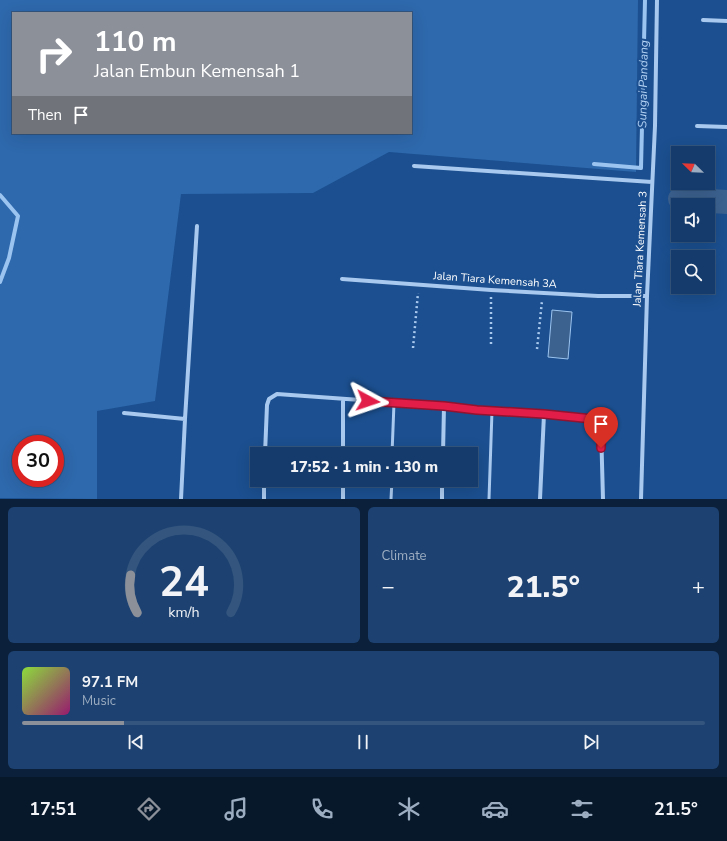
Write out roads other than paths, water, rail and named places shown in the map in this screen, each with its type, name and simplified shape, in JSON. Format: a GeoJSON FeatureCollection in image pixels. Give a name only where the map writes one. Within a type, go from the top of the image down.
{"type":"FeatureCollection","features":[{"type":"Feature","properties":{"kind":"street","name":"Jalan Tiara Kemensah 3"},"geometry":{"type":"LineString","coordinates":[[641,499],[646,296],[655,110],[657,0]]}},
{"type":"Feature","properties":{"kind":"street"},"geometry":{"type":"LineString","coordinates":[[703,20],[727,21]]}},
{"type":"Feature","properties":{"kind":"street"},"geometry":{"type":"LineString","coordinates":[[698,126],[727,127]]}},
{"type":"Feature","properties":{"kind":"street"},"geometry":{"type":"LineString","coordinates":[[414,166],[652,182]]}},
{"type":"Feature","properties":{"kind":"street"},"geometry":{"type":"LineString","coordinates":[[181,499],[197,226]]}},
{"type":"Feature","properties":{"kind":"street","name":"Jalan Tiara Kemensah 3A"},"geometry":{"type":"LineString","coordinates":[[342,278],[491,290],[598,296],[646,296]]}},
{"type":"Feature","properties":{"kind":"street"},"geometry":{"type":"LineString","coordinates":[[265,447],[267,405],[269,399],[277,394],[444,406],[593,419],[601,427],[603,499]]}},
{"type":"Feature","properties":{"kind":"street"},"geometry":{"type":"LineString","coordinates":[[343,399],[343,447]]}},
{"type":"Feature","properties":{"kind":"street"},"geometry":{"type":"LineString","coordinates":[[443,447],[444,406]]}},
{"type":"Feature","properties":{"kind":"street"},"geometry":{"type":"LineString","coordinates":[[124,413],[185,419]]}},
{"type":"Feature","properties":{"kind":"street"},"geometry":{"type":"LineString","coordinates":[[540,499],[544,414]]}},
{"type":"Feature","properties":{"kind":"street"},"geometry":{"type":"LineString","coordinates":[[264,487],[264,499]]}},
{"type":"Feature","properties":{"kind":"street"},"geometry":{"type":"LineString","coordinates":[[343,487],[343,499]]}},
{"type":"Feature","properties":{"kind":"street"},"geometry":{"type":"LineString","coordinates":[[442,487],[442,499]]}},
{"type":"Feature","properties":{"kind":"lane"},"geometry":{"type":"LineString","coordinates":[[392,447],[394,403]]}},
{"type":"Feature","properties":{"kind":"lane"},"geometry":{"type":"LineString","coordinates":[[490,499],[492,411]]}},
{"type":"Feature","properties":{"kind":"lane"},"geometry":{"type":"LineString","coordinates":[[391,499],[392,487]]}},
{"type":"Feature","properties":{"kind":"waterway","name":"Sungai Pandang"},"geometry":{"type":"LineString","coordinates":[[594,164],[641,168],[645,0]]}},
{"type":"Feature","properties":{"kind":"waterway"},"geometry":{"type":"LineString","coordinates":[[0,195],[18,216],[9,258],[0,282]]}},
{"type":"Feature","properties":{"kind":"waterway","name":"Sungai Pandang"},"geometry":{"type":"LineString","coordinates":[[715,201],[727,202]]}}]}
